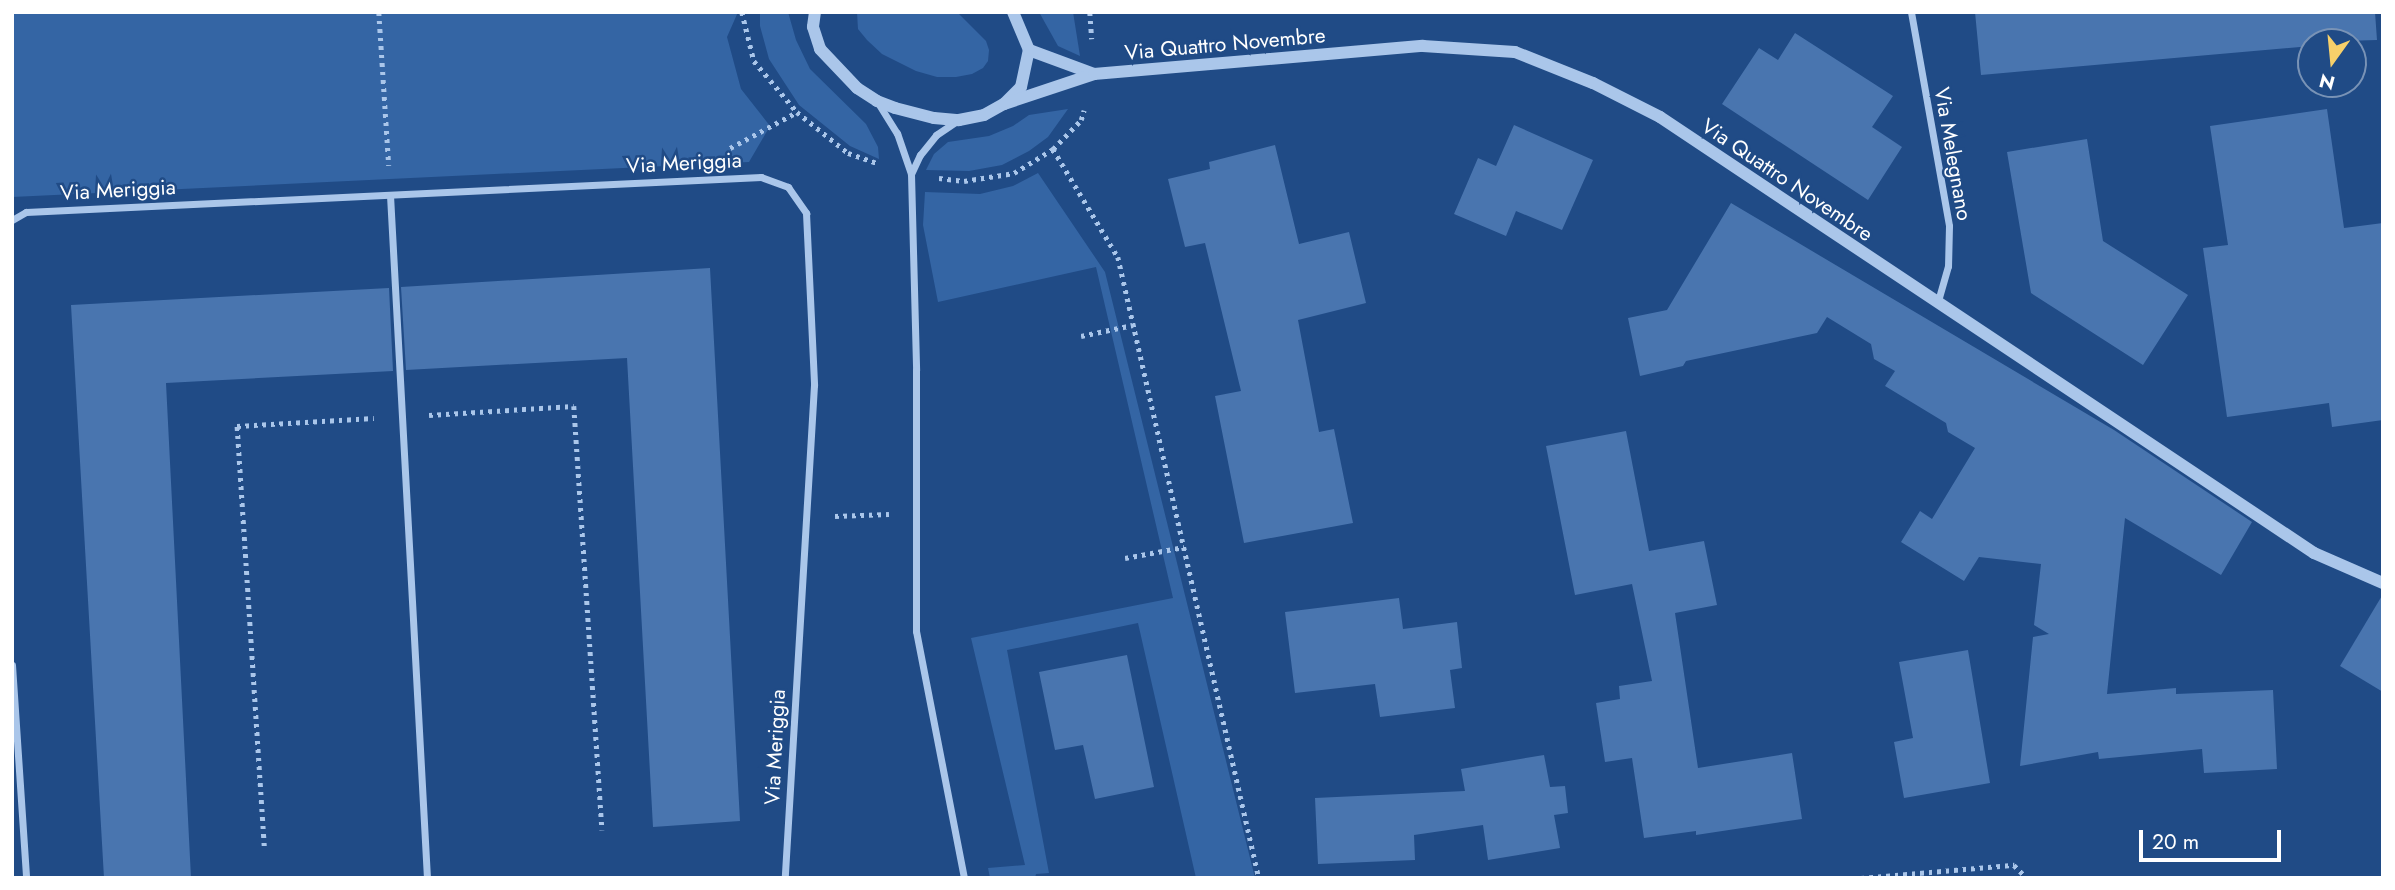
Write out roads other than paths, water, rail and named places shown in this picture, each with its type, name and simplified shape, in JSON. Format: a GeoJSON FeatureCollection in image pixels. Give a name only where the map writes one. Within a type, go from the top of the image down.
{"type":"FeatureCollection","features":[{"type":"Feature","properties":{"kind":"street"},"geometry":{"type":"LineString","coordinates":[[806,12],[820,49],[839,73],[877,101],[934,118],[959,120]]}},
{"type":"Feature","properties":{"kind":"street"},"geometry":{"type":"LineString","coordinates":[[813,27],[815,12]]}},
{"type":"Feature","properties":{"kind":"street"},"geometry":{"type":"LineString","coordinates":[[1004,104],[1021,87],[1029,50],[1013,12]]}},
{"type":"Feature","properties":{"kind":"street","name":"Via Melegnano"},"geometry":{"type":"LineString","coordinates":[[1911,12],[1949,226],[1948,266],[1938,301]]}},
{"type":"Feature","properties":{"kind":"street","name":"Via Quattro Novembre"},"geometry":{"type":"LineString","coordinates":[[959,120],[984,116],[1004,104],[1094,75],[1423,46],[1515,52],[1593,83],[1660,117],[2314,553],[2383,583]]}},
{"type":"Feature","properties":{"kind":"street","name":"Via Quattro Novembre"},"geometry":{"type":"LineString","coordinates":[[1029,50],[1094,75]]}},
{"type":"Feature","properties":{"kind":"street"},"geometry":{"type":"LineString","coordinates":[[877,101],[897,133],[911,174],[916,370],[916,631],[964,878]]}},
{"type":"Feature","properties":{"kind":"street"},"geometry":{"type":"LineString","coordinates":[[911,174],[920,155],[936,135],[959,120]]}},
{"type":"Feature","properties":{"kind":"street","name":"Via Meriggia"},"geometry":{"type":"LineString","coordinates":[[12,220],[26,212],[761,177],[788,187],[806,213],[814,386],[785,878]]}},
{"type":"Feature","properties":{"kind":"street"},"geometry":{"type":"LineString","coordinates":[[390,195],[427,878]]}},
{"type":"Feature","properties":{"kind":"street"},"geometry":{"type":"LineString","coordinates":[[12,666],[26,878]]}}]}
